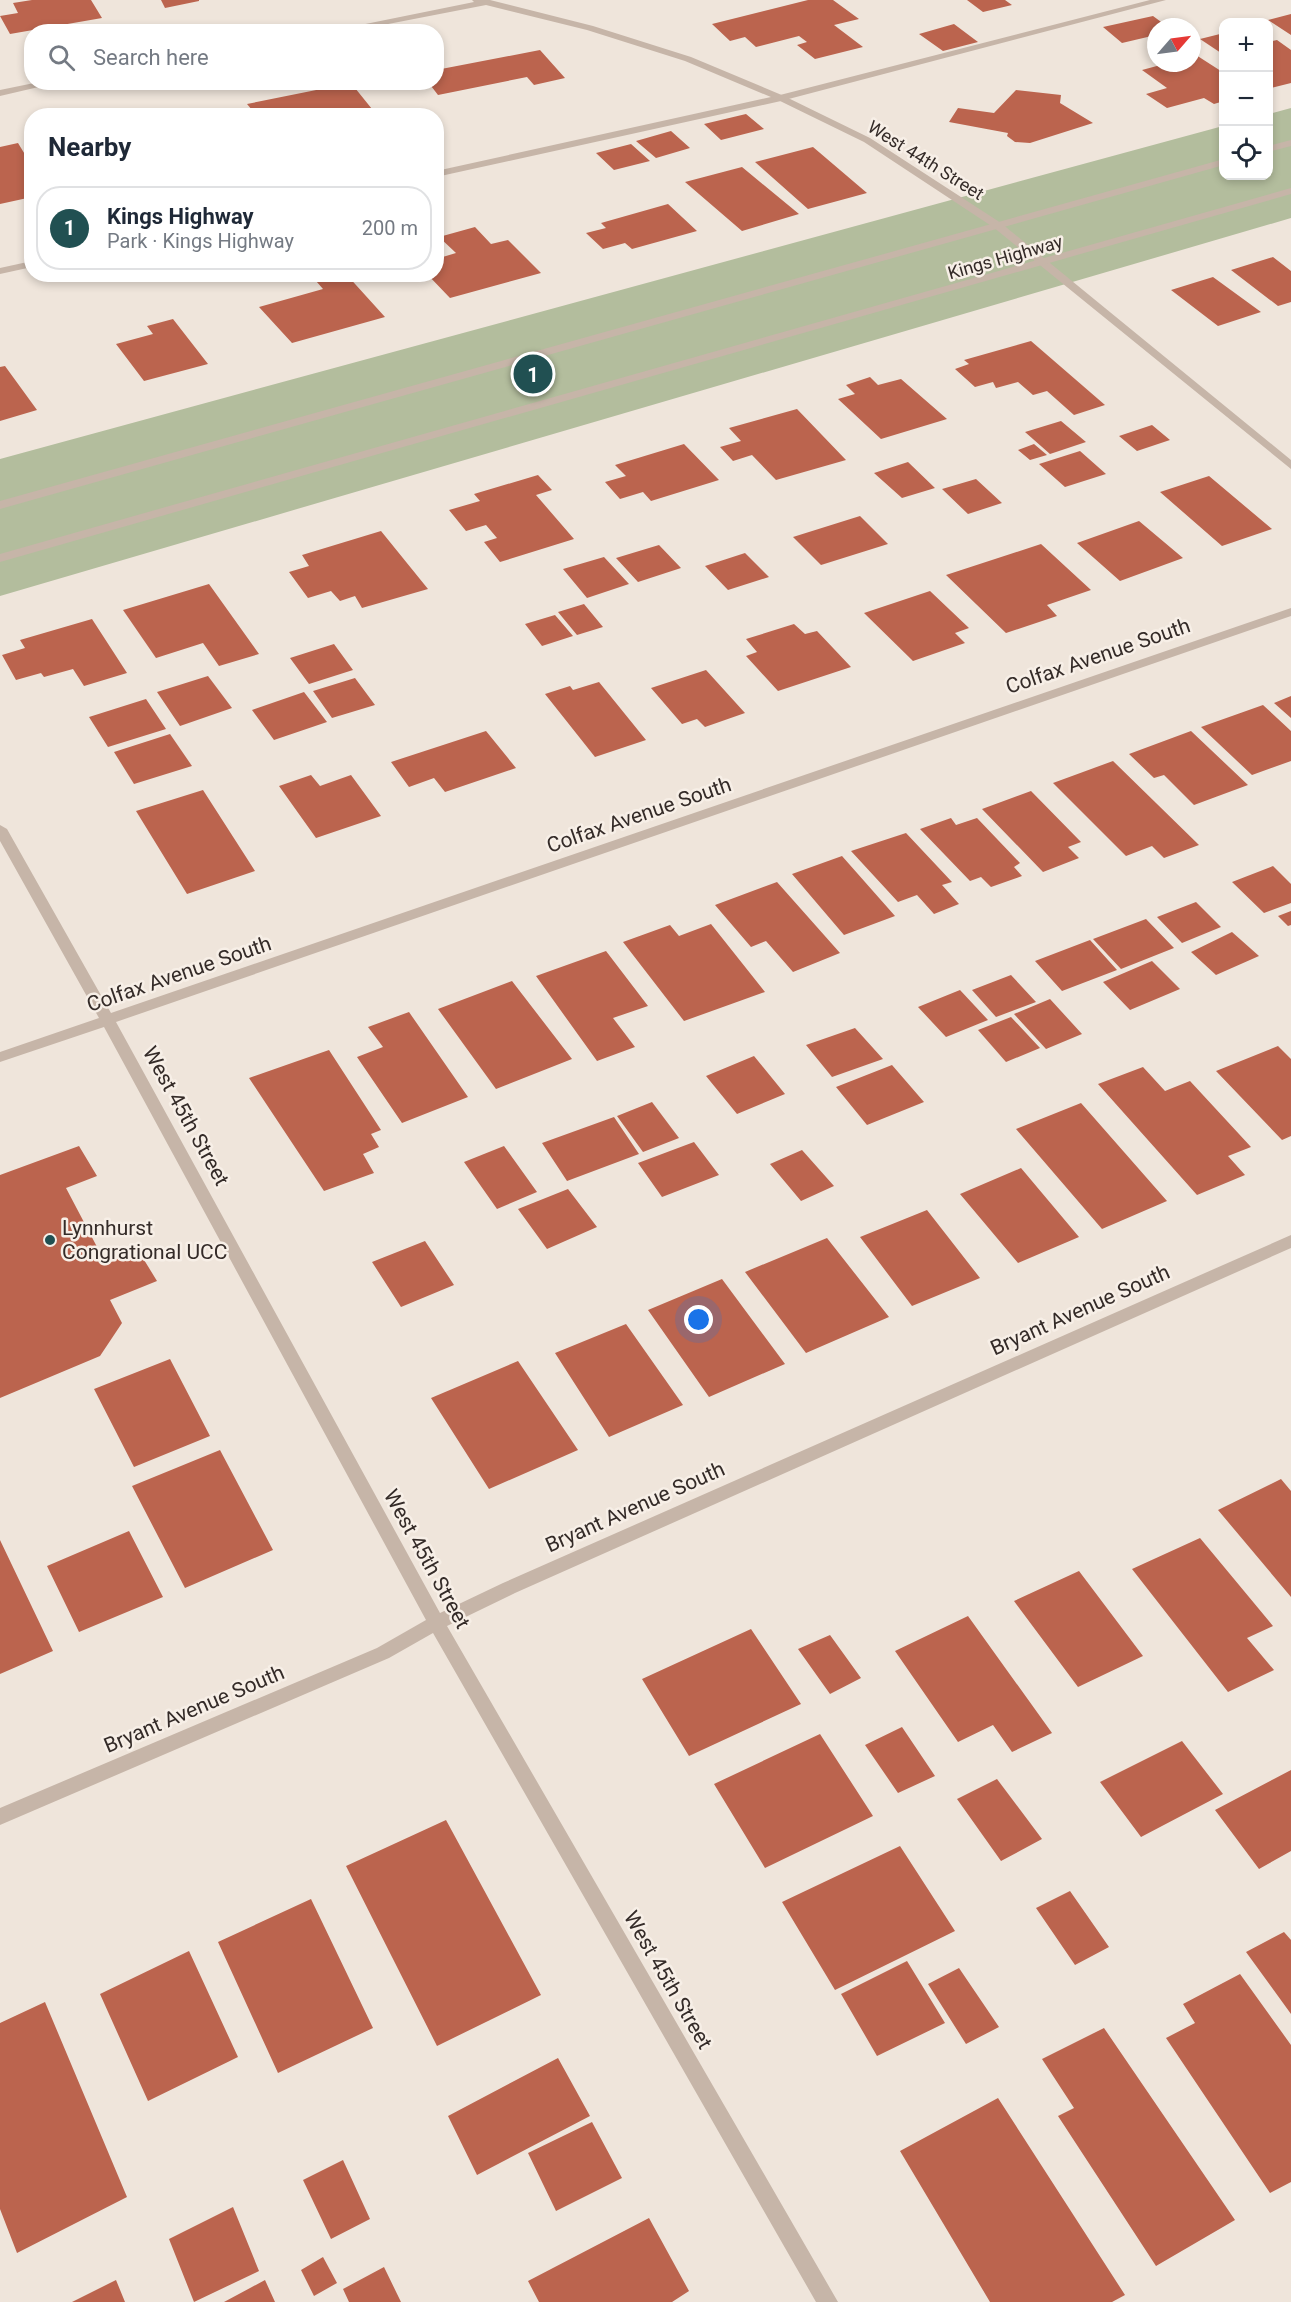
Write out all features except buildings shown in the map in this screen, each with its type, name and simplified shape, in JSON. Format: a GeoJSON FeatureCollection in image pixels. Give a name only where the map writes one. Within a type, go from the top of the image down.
{"type":"FeatureCollection","features":[{"type":"Feature","properties":{"kind":"street"},"geometry":{"type":"LineString","coordinates":[[369,24],[481,1],[499,0]]}},
{"type":"Feature","properties":{"kind":"street"},"geometry":{"type":"LineString","coordinates":[[444,172],[781,98],[1161,0]]}},
{"type":"Feature","properties":{"kind":"street","name":"West 44th Street"},"geometry":{"type":"LineString","coordinates":[[481,1],[601,31],[688,59],[781,98],[867,141],[997,225],[1291,466]]}},
{"type":"Feature","properties":{"kind":"street"},"geometry":{"type":"LineString","coordinates":[[0,93],[24,88]]}},
{"type":"Feature","properties":{"kind":"street"},"geometry":{"type":"LineString","coordinates":[[1273,148],[1291,143]]}},
{"type":"Feature","properties":{"kind":"street","name":"Kings Highway"},"geometry":{"type":"LineString","coordinates":[[0,505],[1219,163]]}},
{"type":"Feature","properties":{"kind":"street","name":"Kings Highway"},"geometry":{"type":"LineString","coordinates":[[0,558],[1291,191]]}},
{"type":"Feature","properties":{"kind":"street"},"geometry":{"type":"LineString","coordinates":[[0,272],[24,266]]}},
{"type":"Feature","properties":{"kind":"street","name":"Colfax Avenue South"},"geometry":{"type":"LineString","coordinates":[[0,1057],[1291,612]]}},
{"type":"Feature","properties":{"kind":"street","name":"West 45th Street"},"geometry":{"type":"LineString","coordinates":[[0,829],[108,1021],[436,1623],[828,2302]]}},
{"type":"Feature","properties":{"kind":"street","name":"Bryant Avenue South"},"geometry":{"type":"LineString","coordinates":[[0,1817],[383,1653],[436,1623],[509,1588],[1291,1241]]}},
{"type":"Feature","properties":{"kind":"green space"},"geometry":{"type":"Polygon","coordinates":[[[1291,108],[1291,218],[0,596],[0,459],[1219,127],[1219,180],[1273,180],[1273,113],[1291,108]]]}},
{"type":"Feature","properties":{"kind":"place","name":"Kings Highway"},"geometry":{"type":"Point","coordinates":[533,374]}},
{"type":"Feature","properties":{"kind":"place","name":"Lynnhurst Congrational UCC"},"geometry":{"type":"Point","coordinates":[50,1240]}}]}
